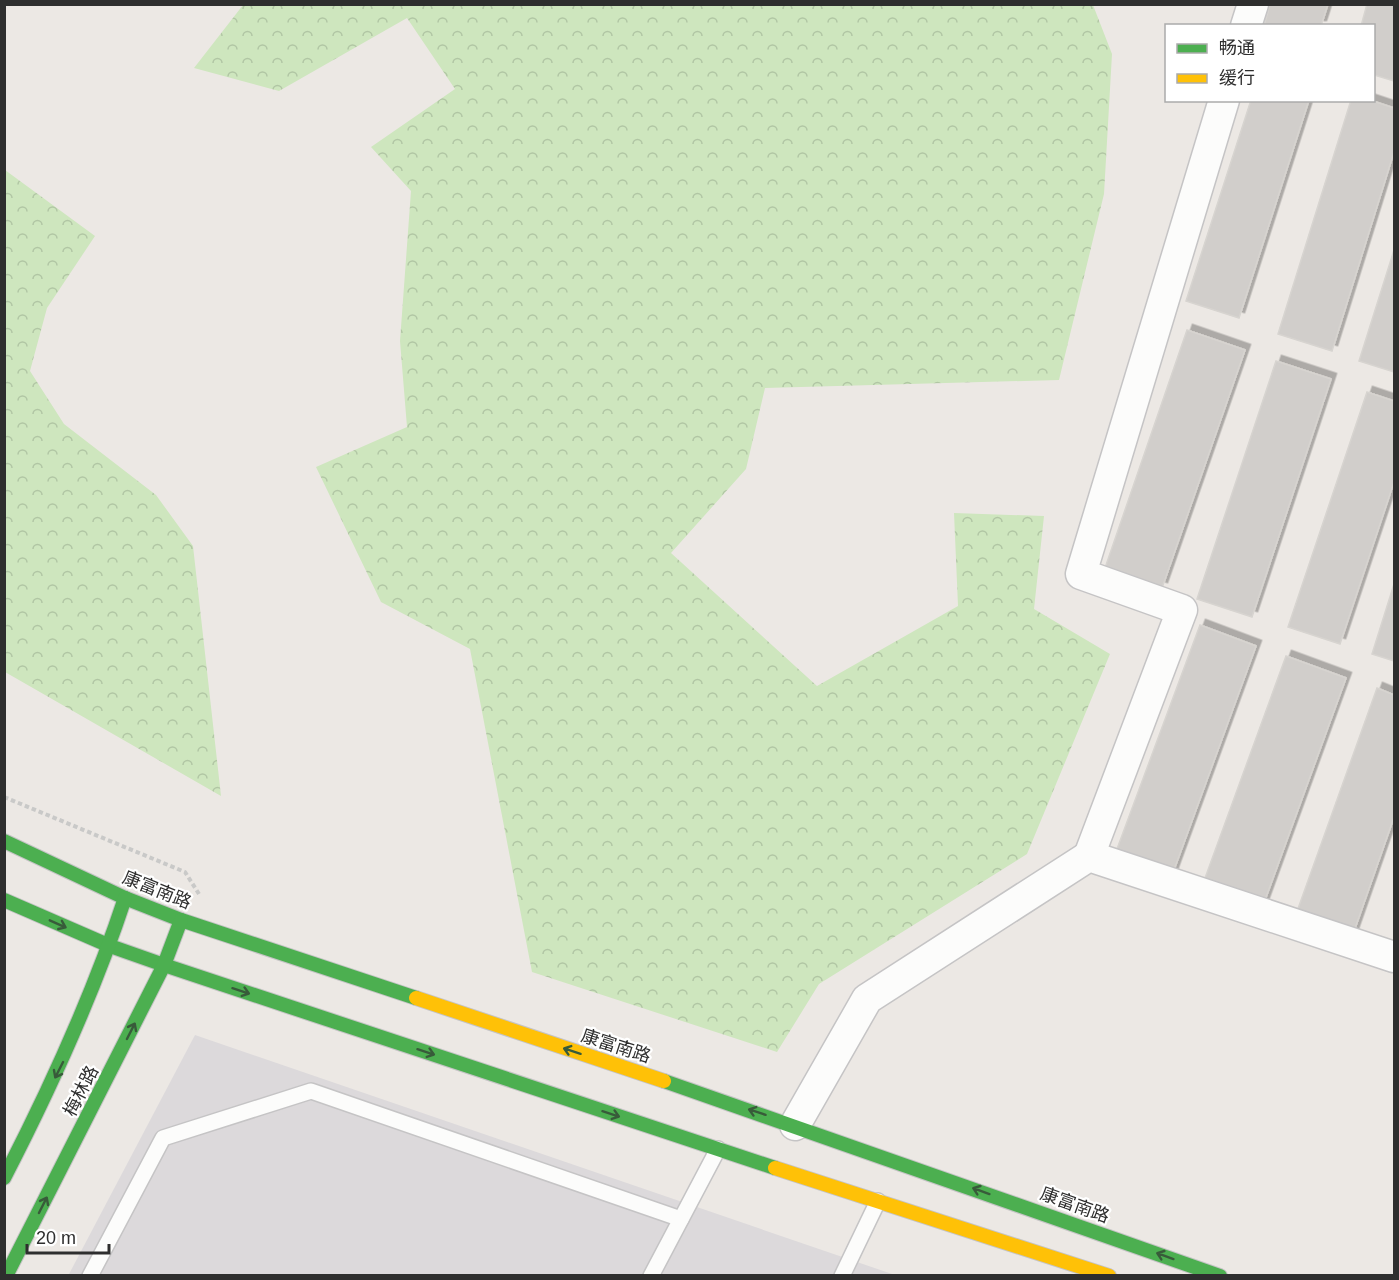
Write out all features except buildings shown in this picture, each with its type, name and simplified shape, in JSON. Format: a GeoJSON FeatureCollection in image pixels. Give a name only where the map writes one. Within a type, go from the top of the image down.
{"type":"FeatureCollection","features":[{"type":"Feature","properties":{"kind":"main road","name":"康富南路"},"geometry":{"type":"LineString","coordinates":[[4,841],[125,898],[181,920],[795,1125],[1220,1275]]}},
{"type":"Feature","properties":{"kind":"main road","name":"梅林路"},"geometry":{"type":"LineString","coordinates":[[4,1178],[63,1061],[110,946],[125,898]]}},
{"type":"Feature","properties":{"kind":"main road"},"geometry":{"type":"LineString","coordinates":[[4,900],[110,946],[164,965],[718,1149],[1109,1275]]}},
{"type":"Feature","properties":{"kind":"main road","name":"梅林路"},"geometry":{"type":"LineString","coordinates":[[6,1275],[164,965],[181,920]]}},
{"type":"Feature","properties":{"kind":"street"},"geometry":{"type":"LineString","coordinates":[[1247,24],[1253,4]]}},
{"type":"Feature","properties":{"kind":"street"},"geometry":{"type":"LineString","coordinates":[[795,1125],[867,999],[1089,856],[1182,610],[1081,574],[1223,102]]}},
{"type":"Feature","properties":{"kind":"street"},"geometry":{"type":"LineString","coordinates":[[1089,856],[1395,957]]}},
{"type":"Feature","properties":{"kind":"lane"},"geometry":{"type":"LineString","coordinates":[[90,1275],[164,1138],[311,1091],[681,1219]]}},
{"type":"Feature","properties":{"kind":"lane"},"geometry":{"type":"LineString","coordinates":[[651,1275],[718,1149]]}},
{"type":"Feature","properties":{"kind":"lane"},"geometry":{"type":"LineString","coordinates":[[842,1275],[878,1201]]}},
{"type":"Feature","properties":{"kind":"path"},"geometry":{"type":"LineString","coordinates":[[4,797],[185,873],[225,935]]}},
{"type":"Feature","properties":{"kind":"shaded area"},"geometry":{"type":"Polygon","coordinates":[[[195,1035],[895,1275],[68,1276],[195,1035]]]}},
{"type":"Feature","properties":{"kind":"green space"},"geometry":{"type":"Polygon","coordinates":[[[243,5],[1093,5],[1112,54],[1104,194],[1059,380],[765,388],[746,469],[671,553],[817,686],[958,606],[954,513],[1044,516],[1034,609],[1110,654],[1027,854],[819,984],[777,1052],[532,972],[470,649],[381,602],[316,467],[407,427],[400,341],[411,191],[371,147],[455,89],[407,18],[279,91],[194,68],[243,5]]]}},
{"type":"Feature","properties":{"kind":"green space"},"geometry":{"type":"Polygon","coordinates":[[[5,170],[95,236],[47,308],[30,371],[64,424],[156,495],[193,546],[221,796],[5,672],[5,170]]]}},
{"type":"Feature","properties":{"kind":"traffic: fast"},"geometry":{"type":"LineString","coordinates":[[4,841],[125,898],[181,920],[416,998]]}},
{"type":"Feature","properties":{"kind":"traffic: fast"},"geometry":{"type":"LineString","coordinates":[[4,1178],[70,1040],[113,934],[125,898]]}},
{"type":"Feature","properties":{"kind":"traffic: fast"},"geometry":{"type":"LineString","coordinates":[[4,900],[110,946],[164,965],[775,1168]]}},
{"type":"Feature","properties":{"kind":"traffic: fast"},"geometry":{"type":"LineString","coordinates":[[6,1276],[164,965],[181,920]]}},
{"type":"Feature","properties":{"kind":"traffic: fast"},"geometry":{"type":"LineString","coordinates":[[664,1081],[1220,1276]]}},
{"type":"Feature","properties":{"kind":"traffic: slow"},"geometry":{"type":"LineString","coordinates":[[416,998],[664,1081]]}},
{"type":"Feature","properties":{"kind":"traffic: slow"},"geometry":{"type":"LineString","coordinates":[[775,1168],[1109,1276]]}}]}
